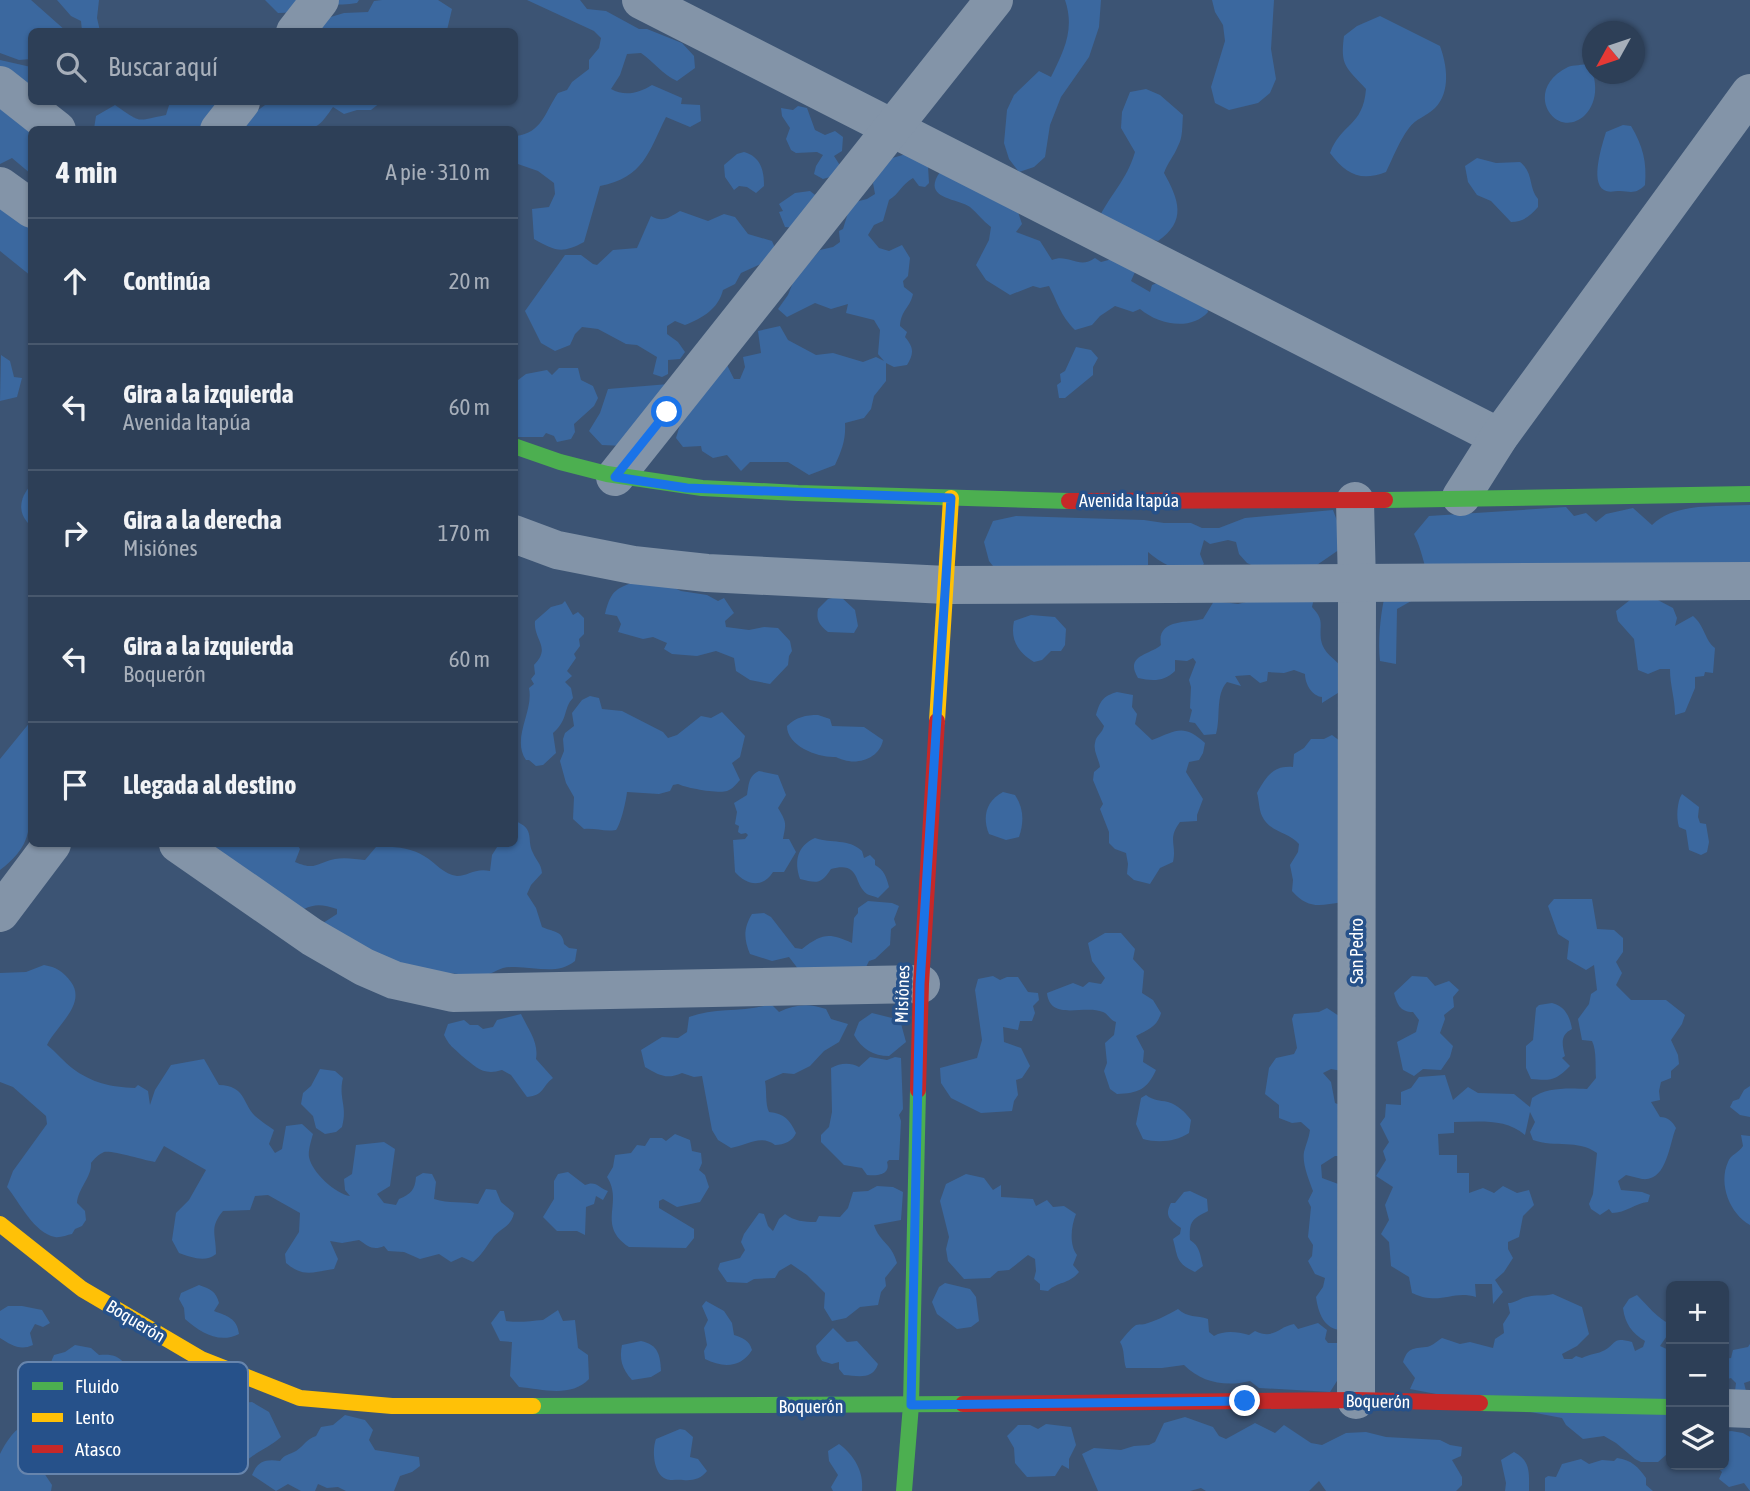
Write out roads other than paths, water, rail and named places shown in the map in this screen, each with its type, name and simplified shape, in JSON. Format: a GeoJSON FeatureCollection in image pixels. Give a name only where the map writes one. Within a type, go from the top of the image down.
{"type":"FeatureCollection","features":[{"type":"Feature","properties":{"kind":"street"},"geometry":{"type":"LineString","coordinates":[[298,28],[320,0]]}},
{"type":"Feature","properties":{"kind":"street"},"geometry":{"type":"LineString","coordinates":[[641,0],[1499,436]]}},
{"type":"Feature","properties":{"kind":"street"},"geometry":{"type":"LineString","coordinates":[[615,477],[993,0]]}},
{"type":"Feature","properties":{"kind":"street"},"geometry":{"type":"LineString","coordinates":[[0,85],[52,126]]}},
{"type":"Feature","properties":{"kind":"street"},"geometry":{"type":"LineString","coordinates":[[1461,497],[1499,436],[1750,93]]}},
{"type":"Feature","properties":{"kind":"street"},"geometry":{"type":"LineString","coordinates":[[222,126],[239,105]]}},
{"type":"Feature","properties":{"kind":"street"},"geometry":{"type":"LineString","coordinates":[[0,186],[28,206]]}},
{"type":"Feature","properties":{"kind":"street","name":"Avenida Itapúa"},"geometry":{"type":"LineString","coordinates":[[518,448],[548,460],[615,477],[687,488],[951,498],[1354,501],[1461,497],[1750,494]]}},
{"type":"Feature","properties":{"kind":"street","name":"Misiónes"},"geometry":{"type":"LineString","coordinates":[[904,1491],[911,1405],[920,984],[951,498]]}},
{"type":"Feature","properties":{"kind":"street","name":"San Pedro"},"geometry":{"type":"LineString","coordinates":[[1354,501],[1357,584],[1356,1400]]}},
{"type":"Feature","properties":{"kind":"street"},"geometry":{"type":"LineString","coordinates":[[518,535],[557,550],[633,565],[707,573],[946,585],[1750,581]]}},
{"type":"Feature","properties":{"kind":"street"},"geometry":{"type":"LineString","coordinates":[[0,912],[50,847]]}},
{"type":"Feature","properties":{"kind":"street"},"geometry":{"type":"LineString","coordinates":[[182,847],[312,937],[364,967],[394,980],[453,993],[920,984]]}},
{"type":"Feature","properties":{"kind":"street","name":"Boquerón"},"geometry":{"type":"LineString","coordinates":[[0,1224],[82,1289],[209,1362]]}},
{"type":"Feature","properties":{"kind":"street","name":"Boquerón"},"geometry":{"type":"LineString","coordinates":[[248,1378],[300,1398],[405,1406],[911,1405],[1356,1400],[1666,1407]]}},
{"type":"Feature","properties":{"kind":"street"},"geometry":{"type":"LineString","coordinates":[[1729,1408],[1750,1409]]}}]}
